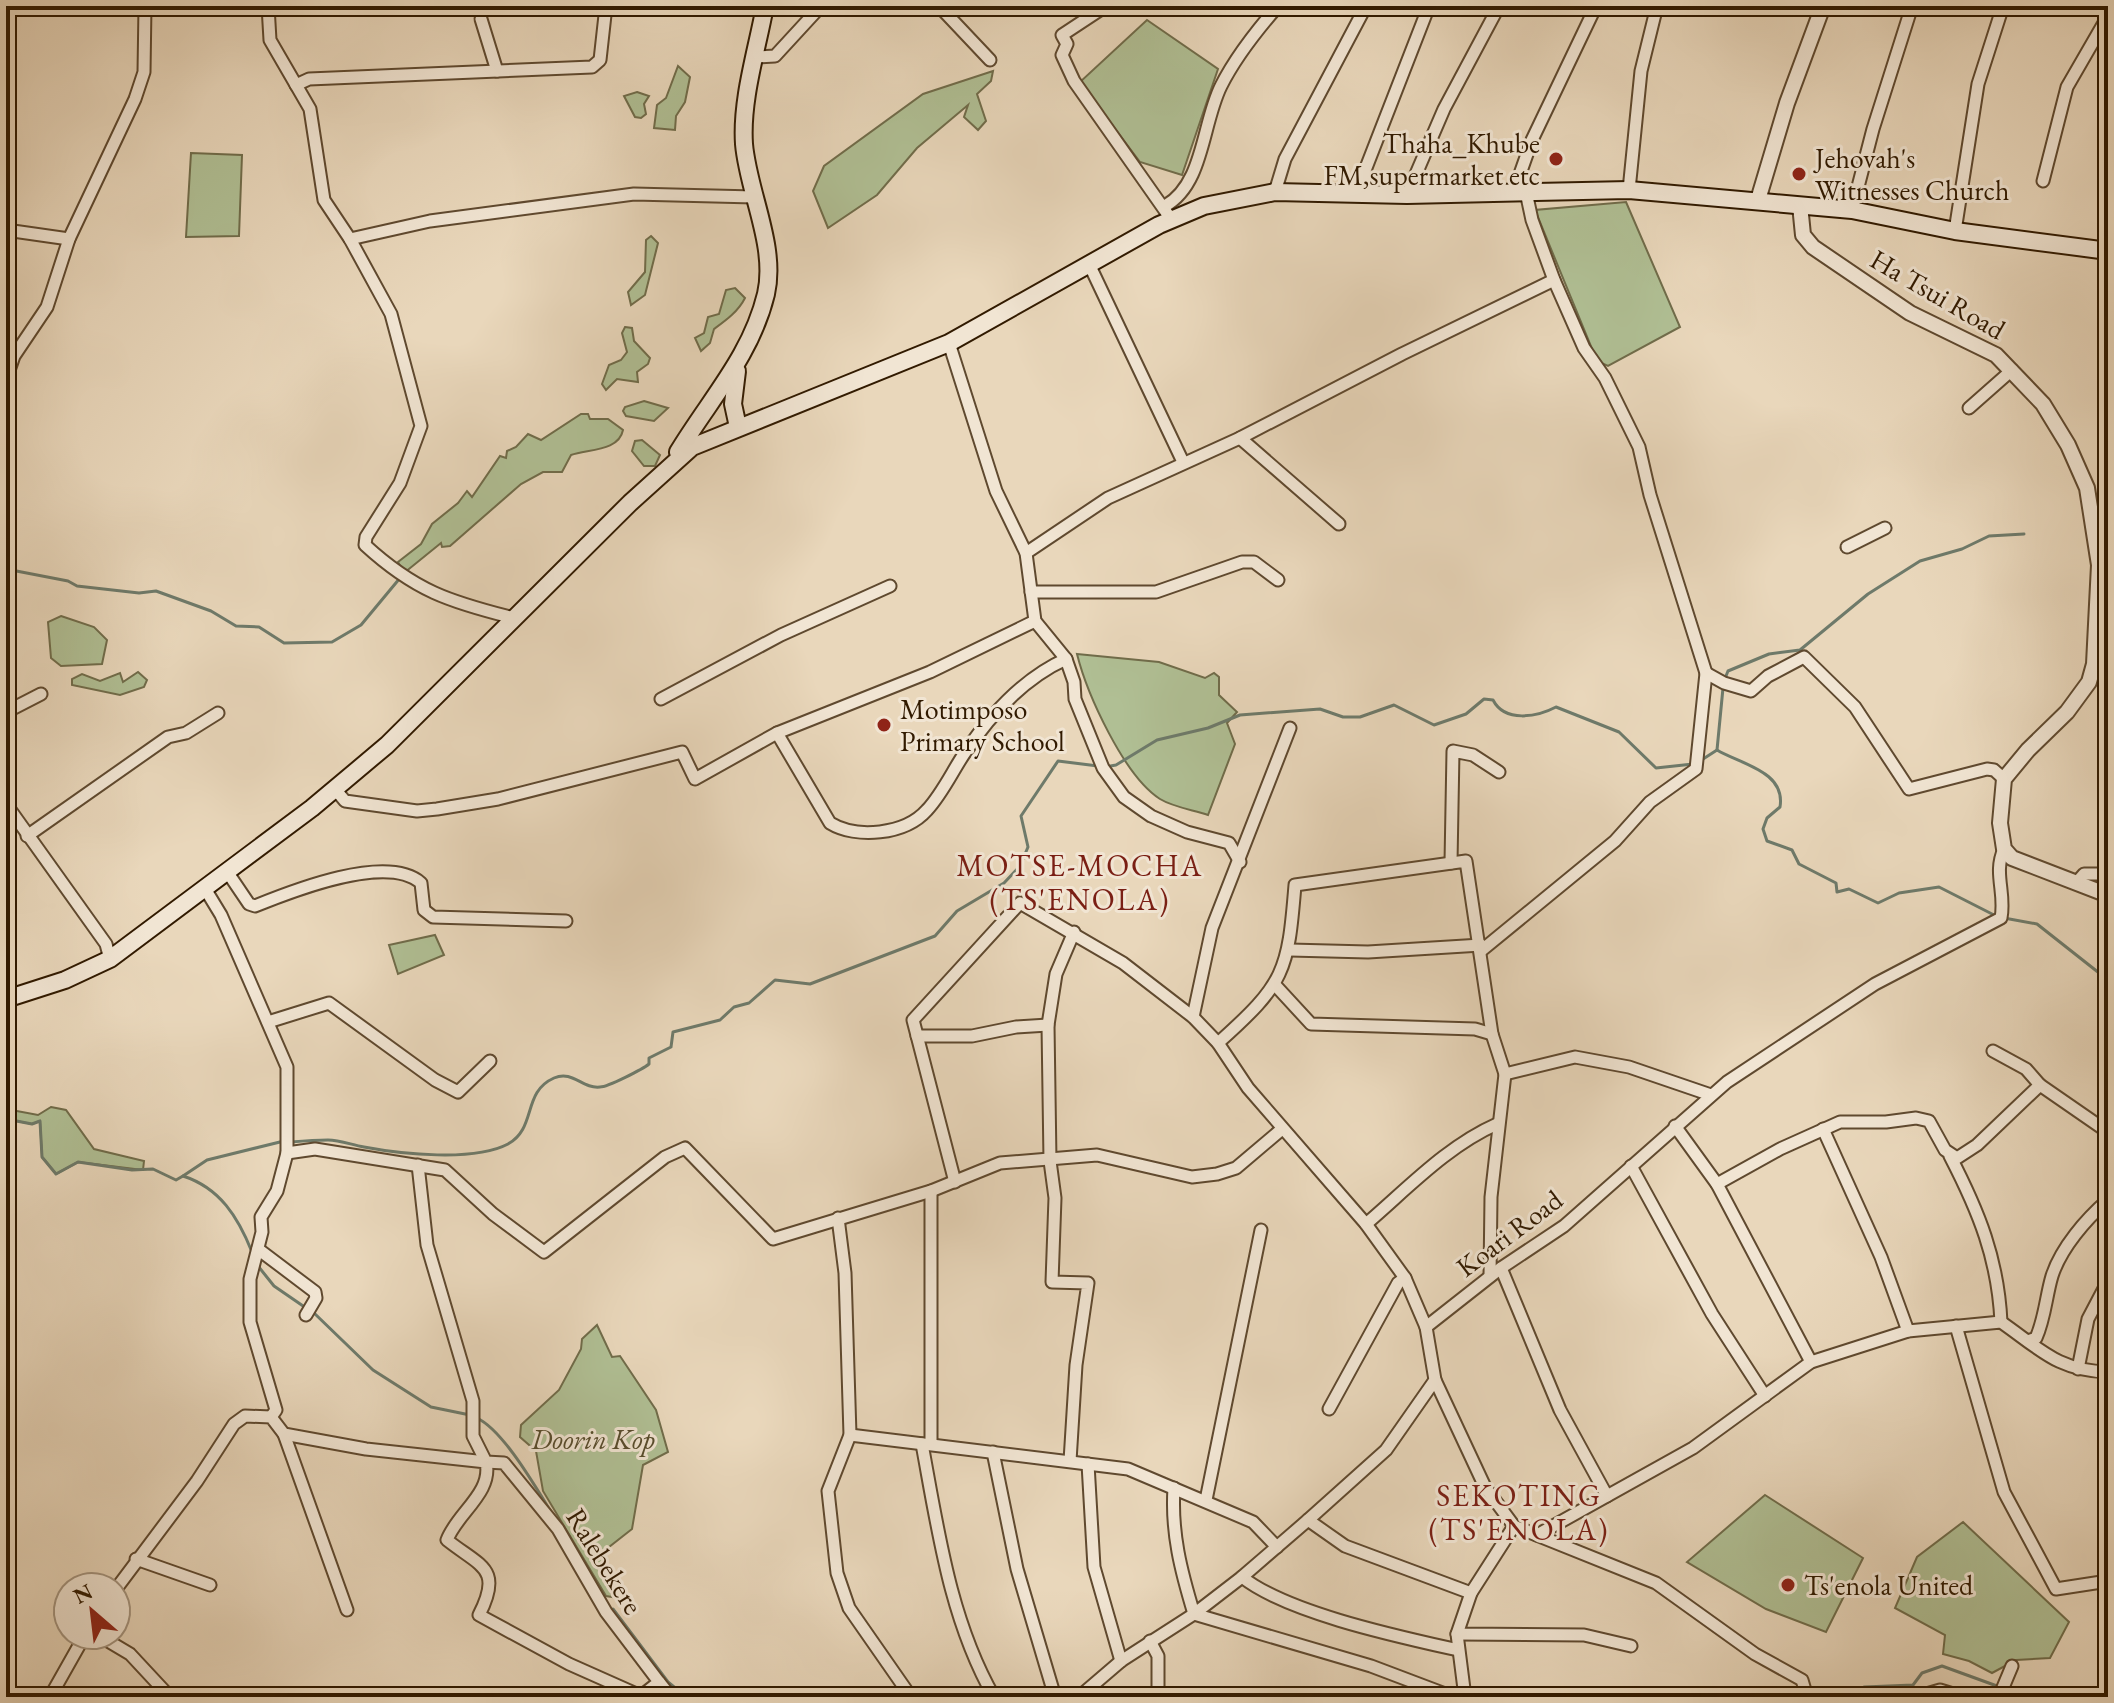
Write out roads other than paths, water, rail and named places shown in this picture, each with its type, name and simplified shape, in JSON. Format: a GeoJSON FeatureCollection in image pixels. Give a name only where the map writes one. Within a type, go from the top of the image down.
{"type":"FeatureCollection","features":[{"type":"Feature","properties":{"kind":"main road"},"geometry":{"type":"LineString","coordinates":[[671,464],[738,366],[766,292],[768,261],[744,144],[746,113],[765,6]]}},
{"type":"Feature","properties":{"kind":"main road"},"geometry":{"type":"LineString","coordinates":[[6,999],[65,980],[110,959],[335,789],[387,745],[671,464],[692,447],[949,343],[1089,264],[1168,212],[1275,192],[1407,195],[1629,190],[1852,210],[1955,231],[2108,251]]}},
{"type":"Feature","properties":{"kind":"main road"},"geometry":{"type":"LineString","coordinates":[[730,431],[738,366]]}},
{"type":"Feature","properties":{"kind":"main road"},"geometry":{"type":"LineString","coordinates":[[722,390],[717,415],[730,431]]}},
{"type":"Feature","properties":{"kind":"street"},"geometry":{"type":"LineString","coordinates":[[6,379],[14,356],[47,307],[69,239],[144,72],[145,6]]}},
{"type":"Feature","properties":{"kind":"street"},"geometry":{"type":"LineString","coordinates":[[268,6],[270,40],[310,109],[324,200],[350,239],[391,314],[421,426],[400,483],[366,537],[365,545],[401,577],[429,592],[514,618]]}},
{"type":"Feature","properties":{"kind":"street"},"geometry":{"type":"LineString","coordinates":[[296,85],[309,79],[597,65],[606,6]]}},
{"type":"Feature","properties":{"kind":"street"},"geometry":{"type":"LineString","coordinates":[[756,57],[775,56],[821,6]]}},
{"type":"Feature","properties":{"kind":"street"},"geometry":{"type":"LineString","coordinates":[[939,6],[990,60]]}},
{"type":"Feature","properties":{"kind":"street"},"geometry":{"type":"LineString","coordinates":[[1106,6],[1062,35],[1067,44],[1062,55],[1074,81],[1168,212],[1184,195],[1219,89],[1278,6]]}},
{"type":"Feature","properties":{"kind":"street"},"geometry":{"type":"LineString","coordinates":[[1275,192],[1285,159],[1366,6]]}},
{"type":"Feature","properties":{"kind":"street"},"geometry":{"type":"LineString","coordinates":[[1362,194],[1364,173],[1429,6]]}},
{"type":"Feature","properties":{"kind":"street"},"geometry":{"type":"LineString","coordinates":[[1407,195],[1444,109],[1499,6]]}},
{"type":"Feature","properties":{"kind":"street"},"geometry":{"type":"LineString","coordinates":[[1290,950],[1352,952],[1481,948],[1615,841],[1650,802],[1696,769],[1706,673],[1650,495],[1639,447],[1605,378],[1584,348],[1520,192],[1532,140],[1596,6]]}},
{"type":"Feature","properties":{"kind":"street"},"geometry":{"type":"LineString","coordinates":[[1629,190],[1641,71],[1657,6]]}},
{"type":"Feature","properties":{"kind":"street"},"geometry":{"type":"LineString","coordinates":[[1758,200],[1787,103],[1823,6]]}},
{"type":"Feature","properties":{"kind":"street"},"geometry":{"type":"LineString","coordinates":[[1852,210],[1873,129],[1912,6]]}},
{"type":"Feature","properties":{"kind":"street"},"geometry":{"type":"LineString","coordinates":[[1955,231],[1978,84],[2003,6]]}},
{"type":"Feature","properties":{"kind":"street"},"geometry":{"type":"LineString","coordinates":[[2043,181],[2067,87],[2108,16]]}},
{"type":"Feature","properties":{"kind":"street"},"geometry":{"type":"LineString","coordinates":[[481,19],[497,71]]}},
{"type":"Feature","properties":{"kind":"street"},"geometry":{"type":"LineString","coordinates":[[350,239],[430,221],[634,194],[754,197]]}},
{"type":"Feature","properties":{"kind":"street","name":"Ha Tsui Road"},"geometry":{"type":"LineString","coordinates":[[1792,204],[1803,235],[1829,260],[1910,313],[1977,343],[2012,370],[2043,404],[2068,445],[2087,488],[2099,565],[2094,664],[2089,682],[2067,712],[2004,779]]}},
{"type":"Feature","properties":{"kind":"street"},"geometry":{"type":"LineString","coordinates":[[6,230],[69,239]]}},
{"type":"Feature","properties":{"kind":"street"},"geometry":{"type":"LineString","coordinates":[[1089,264],[1183,462]]}},
{"type":"Feature","properties":{"kind":"street"},"geometry":{"type":"LineString","coordinates":[[1026,553],[1108,498],[1240,438],[1554,280]]}},
{"type":"Feature","properties":{"kind":"street"},"geometry":{"type":"LineString","coordinates":[[949,343],[996,491],[1026,553],[1035,621],[1066,659],[1074,682],[1075,699],[1103,768],[1124,797],[1163,822],[1229,843],[1240,862]]}},
{"type":"Feature","properties":{"kind":"street"},"geometry":{"type":"LineString","coordinates":[[1969,408],[2012,370]]}},
{"type":"Feature","properties":{"kind":"street"},"geometry":{"type":"LineString","coordinates":[[1240,438],[1339,524]]}},
{"type":"Feature","properties":{"kind":"street"},"geometry":{"type":"LineString","coordinates":[[1847,547],[1885,528]]}},
{"type":"Feature","properties":{"kind":"street"},"geometry":{"type":"LineString","coordinates":[[1031,592],[1156,592],[1242,562],[1254,562],[1278,580]]}},
{"type":"Feature","properties":{"kind":"street"},"geometry":{"type":"LineString","coordinates":[[661,699],[781,635],[890,586]]}},
{"type":"Feature","properties":{"kind":"street"},"geometry":{"type":"LineString","coordinates":[[335,789],[345,801],[417,811],[437,809],[498,799],[682,752],[695,779],[777,733],[930,672],[1035,621]]}},
{"type":"Feature","properties":{"kind":"street"},"geometry":{"type":"LineString","coordinates":[[2094,664],[2108,654]]}},
{"type":"Feature","properties":{"kind":"street"},"geometry":{"type":"LineString","coordinates":[[1706,673],[1751,691],[1768,676],[1804,657],[1855,707],[1909,789],[1987,769],[1994,770],[2004,779],[2000,823],[2004,849],[2022,863],[2108,895]]}},
{"type":"Feature","properties":{"kind":"street"},"geometry":{"type":"LineString","coordinates":[[777,733],[830,823],[843,831],[889,830],[925,813],[966,751],[1010,697],[1066,659]]}},
{"type":"Feature","properties":{"kind":"street"},"geometry":{"type":"LineString","coordinates":[[6,712],[41,694]]}},
{"type":"Feature","properties":{"kind":"street"},"geometry":{"type":"LineString","coordinates":[[27,836],[168,737],[186,733],[218,713]]}},
{"type":"Feature","properties":{"kind":"street"},"geometry":{"type":"LineString","coordinates":[[1193,1017],[1207,946],[1290,728]]}},
{"type":"Feature","properties":{"kind":"street"},"geometry":{"type":"LineString","coordinates":[[1451,863],[1453,751],[1473,755],[1499,772]]}},
{"type":"Feature","properties":{"kind":"street"},"geometry":{"type":"LineString","coordinates":[[6,804],[106,944],[110,959]]}},
{"type":"Feature","properties":{"kind":"street","name":"Koari Road"},"geometry":{"type":"LineString","coordinates":[[1426,1327],[1490,1276],[1564,1226],[1711,1095],[1817,1019],[1875,984],[2001,918],[2003,907],[1997,864],[2004,849]]}},
{"type":"Feature","properties":{"kind":"street"},"geometry":{"type":"LineString","coordinates":[[1218,1043],[1276,986],[1290,950],[1295,885],[1466,861],[1492,1034],[1505,1074],[1497,1124],[1490,1276]]}},
{"type":"Feature","properties":{"kind":"street"},"geometry":{"type":"LineString","coordinates":[[226,870],[249,904],[255,906],[350,874],[389,872],[414,877],[421,883],[424,910],[433,917],[566,921]]}},
{"type":"Feature","properties":{"kind":"street"},"geometry":{"type":"LineString","coordinates":[[2077,882],[2084,874],[2104,874],[2108,871]]}},
{"type":"Feature","properties":{"kind":"street"},"geometry":{"type":"LineString","coordinates":[[204,887],[221,915],[287,1067],[288,1149],[277,1191],[261,1217],[258,1249],[250,1279],[250,1322],[276,1410],[271,1417]]}},
{"type":"Feature","properties":{"kind":"street"},"geometry":{"type":"LineString","coordinates":[[955,1182],[913,1020],[1020,903],[1123,963],[1193,1017],[1218,1043],[1248,1088],[1282,1129],[1366,1224],[1405,1278],[1426,1327],[1435,1380],[1485,1487],[1514,1526],[1656,1583],[1755,1654],[1802,1680],[1807,1697]]}},
{"type":"Feature","properties":{"kind":"street"},"geometry":{"type":"LineString","coordinates":[[1070,1461],[1076,1365],[1088,1283],[1052,1282],[1055,1198],[1050,1161],[1048,1025],[1056,974],[1074,932]]}},
{"type":"Feature","properties":{"kind":"street"},"geometry":{"type":"LineString","coordinates":[[1276,986],[1311,1024],[1475,1029],[1492,1034]]}},
{"type":"Feature","properties":{"kind":"street"},"geometry":{"type":"LineString","coordinates":[[268,1022],[329,1003],[435,1080],[458,1092],[490,1061]]}},
{"type":"Feature","properties":{"kind":"street"},"geometry":{"type":"LineString","coordinates":[[917,1036],[972,1036],[1016,1027],[1048,1025]]}},
{"type":"Feature","properties":{"kind":"street"},"geometry":{"type":"LineString","coordinates":[[1993,1051],[2026,1069],[2040,1085],[2108,1132]]}},
{"type":"Feature","properties":{"kind":"street"},"geometry":{"type":"LineString","coordinates":[[1505,1074],[1575,1057],[1629,1067],[1711,1095]]}},
{"type":"Feature","properties":{"kind":"street"},"geometry":{"type":"LineString","coordinates":[[1950,1156],[1966,1154],[2040,1085]]}},
{"type":"Feature","properties":{"kind":"street"},"geometry":{"type":"LineString","coordinates":[[1717,1184],[1840,1122],[1886,1122],[1916,1118],[1934,1127],[1973,1202],[1996,1265],[2001,1322]]}},
{"type":"Feature","properties":{"kind":"street"},"geometry":{"type":"LineString","coordinates":[[1366,1224],[1438,1161],[1478,1132],[1497,1124]]}},
{"type":"Feature","properties":{"kind":"street"},"geometry":{"type":"LineString","coordinates":[[1675,1126],[1717,1184],[1811,1362]]}},
{"type":"Feature","properties":{"kind":"street"},"geometry":{"type":"LineString","coordinates":[[288,1149],[315,1149],[445,1170],[493,1214],[544,1252],[665,1157],[685,1148],[773,1239],[931,1191],[1000,1163],[1097,1155],[1192,1177],[1204,1175],[1236,1168],[1282,1129]]}},
{"type":"Feature","properties":{"kind":"street"},"geometry":{"type":"LineString","coordinates":[[1823,1129],[1881,1257],[1908,1331]]}},
{"type":"Feature","properties":{"kind":"street"},"geometry":{"type":"LineString","coordinates":[[418,1165],[427,1245],[473,1401],[473,1436],[489,1474],[447,1540],[480,1563],[490,1576],[490,1593],[479,1615],[569,1664],[641,1697],[659,1682]]}},
{"type":"Feature","properties":{"kind":"street"},"geometry":{"type":"LineString","coordinates":[[1631,1166],[1712,1314],[1765,1396]]}},
{"type":"Feature","properties":{"kind":"street"},"geometry":{"type":"LineString","coordinates":[[931,1191],[926,1444],[942,1555],[969,1651],[994,1697]]}},
{"type":"Feature","properties":{"kind":"street"},"geometry":{"type":"LineString","coordinates":[[2028,1341],[2036,1338],[2041,1327],[2052,1274],[2063,1254],[2094,1212],[2108,1200]]}},
{"type":"Feature","properties":{"kind":"street"},"geometry":{"type":"LineString","coordinates":[[838,1218],[845,1273],[850,1435],[829,1482],[837,1573],[849,1608],[911,1697]]}},
{"type":"Feature","properties":{"kind":"street"},"geometry":{"type":"LineString","coordinates":[[1206,1500],[1242,1306],[1261,1230]]}},
{"type":"Feature","properties":{"kind":"street"},"geometry":{"type":"LineString","coordinates":[[258,1249],[315,1292],[316,1298],[306,1315]]}},
{"type":"Feature","properties":{"kind":"street"},"geometry":{"type":"LineString","coordinates":[[1501,1268],[1560,1410],[1607,1496]]}},
{"type":"Feature","properties":{"kind":"street"},"geometry":{"type":"LineString","coordinates":[[1329,1409],[1398,1283],[1405,1278]]}},
{"type":"Feature","properties":{"kind":"street"},"geometry":{"type":"LineString","coordinates":[[2078,1369],[2088,1319],[2108,1281]]}},
{"type":"Feature","properties":{"kind":"street"},"geometry":{"type":"LineString","coordinates":[[1537,1535],[1693,1448],[1811,1362],[1908,1331],[2001,1322],[2051,1360],[2078,1369],[2108,1372]]}},
{"type":"Feature","properties":{"kind":"street"},"geometry":{"type":"LineString","coordinates":[[1956,1326],[2004,1492],[2056,1589],[2108,1581]]}},
{"type":"Feature","properties":{"kind":"street"},"geometry":{"type":"LineString","coordinates":[[1079,1697],[1121,1661],[1194,1614],[1242,1577],[1308,1520],[1386,1450],[1435,1380]]}},
{"type":"Feature","properties":{"kind":"street"},"geometry":{"type":"LineString","coordinates":[[128,1571],[197,1481],[234,1424],[245,1416],[271,1417]]}},
{"type":"Feature","properties":{"kind":"street"},"geometry":{"type":"LineString","coordinates":[[271,1417],[284,1434],[347,1610]]}},
{"type":"Feature","properties":{"kind":"street"},"geometry":{"type":"LineString","coordinates":[[284,1434],[366,1449],[486,1462]]}},
{"type":"Feature","properties":{"kind":"street"},"geometry":{"type":"LineString","coordinates":[[850,1435],[1128,1469],[1253,1522],[1277,1547]]}},
{"type":"Feature","properties":{"kind":"street"},"geometry":{"type":"LineString","coordinates":[[993,1452],[1017,1569],[1055,1697]]}},
{"type":"Feature","properties":{"kind":"street","name":"Ralebekere"},"geometry":{"type":"LineString","coordinates":[[486,1462],[504,1463],[541,1507],[606,1612],[671,1697]]}},
{"type":"Feature","properties":{"kind":"street"},"geometry":{"type":"LineString","coordinates":[[1088,1464],[1094,1567],[1121,1661]]}},
{"type":"Feature","properties":{"kind":"street"},"geometry":{"type":"LineString","coordinates":[[1174,1488],[1174,1534],[1194,1614]]}},
{"type":"Feature","properties":{"kind":"street"},"geometry":{"type":"LineString","coordinates":[[1308,1520],[1345,1546],[1471,1593]]}},
{"type":"Feature","properties":{"kind":"street"},"geometry":{"type":"LineString","coordinates":[[1465,1697],[1457,1634],[1471,1593],[1514,1526]]}},
{"type":"Feature","properties":{"kind":"street"},"geometry":{"type":"LineString","coordinates":[[136,1559],[210,1585]]}},
{"type":"Feature","properties":{"kind":"street"},"geometry":{"type":"LineString","coordinates":[[1242,1577],[1257,1589],[1304,1608],[1458,1650]]}},
{"type":"Feature","properties":{"kind":"street"},"geometry":{"type":"LineString","coordinates":[[1194,1614],[1371,1666],[1453,1697]]}},
{"type":"Feature","properties":{"kind":"street"},"geometry":{"type":"LineString","coordinates":[[1457,1634],[1584,1635],[1631,1646]]}},
{"type":"Feature","properties":{"kind":"street"},"geometry":{"type":"LineString","coordinates":[[1150,1641],[1158,1656],[1158,1697]]}},
{"type":"Feature","properties":{"kind":"street"},"geometry":{"type":"LineString","coordinates":[[50,1697],[76,1651]]}},
{"type":"Feature","properties":{"kind":"street"},"geometry":{"type":"LineString","coordinates":[[125,1651],[170,1697]]}},
{"type":"Feature","properties":{"kind":"street"},"geometry":{"type":"LineString","coordinates":[[1999,1697],[2012,1666]]}},
{"type":"Feature","properties":{"kind":"street"},"geometry":{"type":"LineString","coordinates":[[1916,1697],[1940,1690],[1963,1697]]}},
{"type":"Feature","properties":{"kind":"waterway"},"geometry":{"type":"LineString","coordinates":[[1724,681],[1728,671],[1769,654],[1800,650],[1868,594],[1920,561],[1962,549],[1989,536],[2024,534]]}},
{"type":"Feature","properties":{"kind":"waterway"},"geometry":{"type":"LineString","coordinates":[[6,569],[68,581],[77,586],[139,593],[156,591],[211,611],[236,626],[259,627],[284,643],[332,642],[361,625],[400,578]]}},
{"type":"Feature","properties":{"kind":"waterway"},"geometry":{"type":"LineString","coordinates":[[1717,750],[1723,688]]}},
{"type":"Feature","properties":{"kind":"waterway"},"geometry":{"type":"LineString","coordinates":[[1105,767],[1116,765],[1157,740],[1208,728],[1240,715],[1320,709],[1343,717],[1360,717],[1394,705],[1434,725],[1466,714],[1484,699],[1493,700],[1498,707],[1513,715],[1531,715],[1556,707],[1619,732],[1656,768],[1693,764]]}},
{"type":"Feature","properties":{"kind":"waterway"},"geometry":{"type":"LineString","coordinates":[[1700,761],[1717,750],[1769,777],[1780,795],[1780,807],[1767,818],[1763,829],[1767,841],[1792,850],[1799,864],[1836,883],[1837,892],[1849,889],[1878,903],[1899,893],[1939,887],[1996,916]]}},
{"type":"Feature","properties":{"kind":"waterway"},"geometry":{"type":"LineString","coordinates":[[291,1142],[332,1140],[379,1150],[437,1155],[476,1153],[508,1144],[523,1129],[537,1092],[554,1078],[567,1076],[594,1087],[610,1084],[646,1066],[649,1058],[671,1047],[673,1032],[720,1020],[734,1007],[749,1003],[775,980],[810,984],[935,936],[957,911],[1004,883],[1020,866],[1028,847],[1021,816],[1058,761],[1098,766]]}},
{"type":"Feature","properties":{"kind":"waterway"},"geometry":{"type":"LineString","coordinates":[[2004,918],[2037,924],[2108,980]]}},
{"type":"Feature","properties":{"kind":"waterway"},"geometry":{"type":"LineString","coordinates":[[6,1119],[32,1124],[40,1121],[42,1157],[56,1174],[78,1162],[132,1170],[153,1169],[176,1180],[183,1176],[196,1181],[226,1205],[241,1227],[252,1252]]}},
{"type":"Feature","properties":{"kind":"waterway"},"geometry":{"type":"LineString","coordinates":[[183,1176],[207,1160],[284,1141]]}},
{"type":"Feature","properties":{"kind":"waterway"},"geometry":{"type":"LineString","coordinates":[[258,1266],[274,1286],[306,1308]]}},
{"type":"Feature","properties":{"kind":"waterway"},"geometry":{"type":"LineString","coordinates":[[314,1313],[373,1370],[431,1407],[470,1415]]}},
{"type":"Feature","properties":{"kind":"waterway"},"geometry":{"type":"LineString","coordinates":[[477,1418],[508,1447],[553,1515]]}},
{"type":"Feature","properties":{"kind":"waterway"},"geometry":{"type":"LineString","coordinates":[[613,1609],[668,1682],[686,1697]]}},
{"type":"Feature","properties":{"kind":"waterway"},"geometry":{"type":"LineString","coordinates":[[1847,1697],[1864,1687],[1913,1685],[1922,1673],[1942,1666],[1997,1686]]}},
{"type":"Feature","properties":{"kind":"waterway"},"geometry":{"type":"LineString","coordinates":[[2006,1692],[2016,1697]]}},
{"type":"Feature","properties":{"kind":"place","name":"Thaha_Khube FM,supermarket etc"},"geometry":{"type":"Point","coordinates":[1556,159]}},
{"type":"Feature","properties":{"kind":"place","name":"Jehovah's Witnesses Church"},"geometry":{"type":"Point","coordinates":[1799,174]}},
{"type":"Feature","properties":{"kind":"place","name":"Motimposo Primary School"},"geometry":{"type":"Point","coordinates":[884,725]}},
{"type":"Feature","properties":{"kind":"place","name":"Ts'enola United"},"geometry":{"type":"Point","coordinates":[1788,1585]}},
{"type":"Feature","properties":{"kind":"district","name":"MOTSE-MOCHA (TS'ENOLA)"},"geometry":{"type":"Point","coordinates":[1080,883]}},
{"type":"Feature","properties":{"kind":"district","name":"SEKOTING (TS'ENOLA)"},"geometry":{"type":"Point","coordinates":[1519,1513]}},
{"type":"Feature","properties":{"kind":"park label","name":"Doorin Kop"},"geometry":{"type":"Point","coordinates":[593,1439]}}]}
